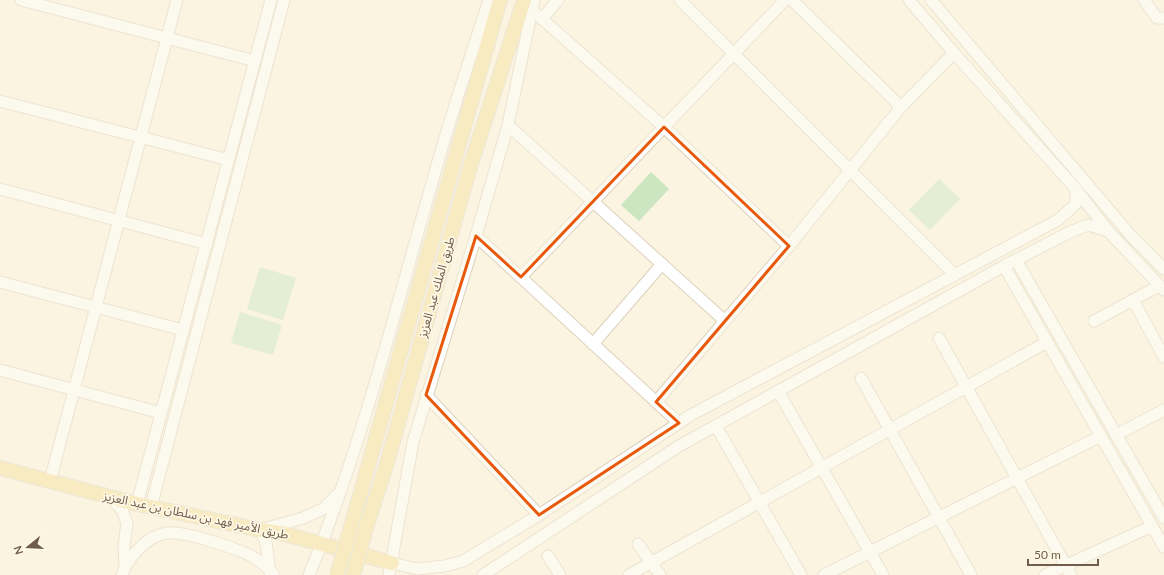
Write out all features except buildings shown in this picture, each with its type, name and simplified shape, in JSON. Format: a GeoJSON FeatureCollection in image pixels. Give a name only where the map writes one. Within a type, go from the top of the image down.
{"type":"FeatureCollection","features":[{"type":"Feature","properties":{"kind":"main road"},"geometry":{"type":"LineString","coordinates":[[337,575],[500,0]]}},
{"type":"Feature","properties":{"kind":"main road","name":"طريق الملك عبد العزيز"},"geometry":{"type":"LineString","coordinates":[[353,575],[367,525],[388,463],[470,168],[530,3]]}},
{"type":"Feature","properties":{"kind":"main road","name":"طريق الأمير فهد بن سلطان بن عبد العزيز"},"geometry":{"type":"LineString","coordinates":[[0,468],[136,504],[286,534],[322,543],[390,569]]}},
{"type":"Feature","properties":{"kind":"street"},"geometry":{"type":"LineString","coordinates":[[22,0],[255,61]]}},
{"type":"Feature","properties":{"kind":"street"},"geometry":{"type":"LineString","coordinates":[[50,481],[176,0]]}},
{"type":"Feature","properties":{"kind":"street"},"geometry":{"type":"LineString","coordinates":[[136,504],[207,244],[271,0]]}},
{"type":"Feature","properties":{"kind":"street"},"geometry":{"type":"LineString","coordinates":[[151,507],[284,0]]}},
{"type":"Feature","properties":{"kind":"street"},"geometry":{"type":"LineString","coordinates":[[309,575],[322,543],[362,428],[434,175],[489,0]]}},
{"type":"Feature","properties":{"kind":"street"},"geometry":{"type":"LineString","coordinates":[[542,19],[558,0]]}},
{"type":"Feature","properties":{"kind":"street"},"geometry":{"type":"LineString","coordinates":[[680,0],[735,53],[955,275]]}},
{"type":"Feature","properties":{"kind":"street"},"geometry":{"type":"LineString","coordinates":[[521,277],[785,0]]}},
{"type":"Feature","properties":{"kind":"street"},"geometry":{"type":"LineString","coordinates":[[792,0],[901,107]]}},
{"type":"Feature","properties":{"kind":"street"},"geometry":{"type":"LineString","coordinates":[[909,0],[954,53],[1076,189],[1108,231],[1161,288],[1133,300],[1094,321]]}},
{"type":"Feature","properties":{"kind":"street"},"geometry":{"type":"LineString","coordinates":[[931,0],[1132,237],[1164,269]]}},
{"type":"Feature","properties":{"kind":"street"},"geometry":{"type":"LineString","coordinates":[[1144,0],[1158,18],[1164,18]]}},
{"type":"Feature","properties":{"kind":"street"},"geometry":{"type":"LineString","coordinates":[[530,3],[542,19],[664,127],[790,246]]}},
{"type":"Feature","properties":{"kind":"street"},"geometry":{"type":"LineString","coordinates":[[530,3],[508,125],[476,236],[413,442],[390,569],[417,569],[445,566],[463,561],[539,516],[692,415],[1058,220],[1076,204],[1076,189]]}},
{"type":"Feature","properties":{"kind":"street"},"geometry":{"type":"LineString","coordinates":[[656,402],[790,246],[901,107],[954,53]]}},
{"type":"Feature","properties":{"kind":"street"},"geometry":{"type":"LineString","coordinates":[[0,101],[229,160]]}},
{"type":"Feature","properties":{"kind":"street"},"geometry":{"type":"LineString","coordinates":[[508,125],[725,321]]}},
{"type":"Feature","properties":{"kind":"street"},"geometry":{"type":"LineString","coordinates":[[0,190],[207,244]]}},
{"type":"Feature","properties":{"kind":"street"},"geometry":{"type":"LineString","coordinates":[[483,575],[673,450],[1004,266],[1070,232],[1088,225],[1108,231]]}},
{"type":"Feature","properties":{"kind":"street"},"geometry":{"type":"LineString","coordinates":[[476,236],[679,423]]}},
{"type":"Feature","properties":{"kind":"street"},"geometry":{"type":"LineString","coordinates":[[1016,260],[1164,518]]}},
{"type":"Feature","properties":{"kind":"street"},"geometry":{"type":"LineString","coordinates":[[593,344],[662,264]]}},
{"type":"Feature","properties":{"kind":"street"},"geometry":{"type":"LineString","coordinates":[[1004,266],[1164,547]]}},
{"type":"Feature","properties":{"kind":"street"},"geometry":{"type":"LineString","coordinates":[[0,282],[183,330]]}},
{"type":"Feature","properties":{"kind":"street"},"geometry":{"type":"LineString","coordinates":[[1133,300],[1164,357]]}},
{"type":"Feature","properties":{"kind":"street"},"geometry":{"type":"LineString","coordinates":[[939,338],[1068,570]]}},
{"type":"Feature","properties":{"kind":"street"},"geometry":{"type":"LineString","coordinates":[[629,575],[1047,342]]}},
{"type":"Feature","properties":{"kind":"street"},"geometry":{"type":"LineString","coordinates":[[0,370],[161,413]]}},
{"type":"Feature","properties":{"kind":"street"},"geometry":{"type":"LineString","coordinates":[[861,378],[971,575]]}},
{"type":"Feature","properties":{"kind":"street"},"geometry":{"type":"LineString","coordinates":[[778,391],[883,575]]}},
{"type":"Feature","properties":{"kind":"street"},"geometry":{"type":"LineString","coordinates":[[426,396],[539,516]]}},
{"type":"Feature","properties":{"kind":"street"},"geometry":{"type":"LineString","coordinates":[[1116,435],[1164,410]]}},
{"type":"Feature","properties":{"kind":"street"},"geometry":{"type":"LineString","coordinates":[[716,426],[801,575]]}},
{"type":"Feature","properties":{"kind":"street"},"geometry":{"type":"LineString","coordinates":[[824,575],[1101,436]]}},
{"type":"Feature","properties":{"kind":"street"},"geometry":{"type":"LineString","coordinates":[[271,573],[266,542],[260,530],[303,518],[323,509],[340,492]]}},
{"type":"Feature","properties":{"kind":"street"},"geometry":{"type":"LineString","coordinates":[[110,497],[122,510],[127,523],[124,546],[124,570]]}},
{"type":"Feature","properties":{"kind":"street"},"geometry":{"type":"LineString","coordinates":[[1045,575],[1068,570],[1152,526]]}},
{"type":"Feature","properties":{"kind":"street"},"geometry":{"type":"LineString","coordinates":[[124,570],[135,552],[156,537],[167,533],[195,537],[246,553],[271,573]]}},
{"type":"Feature","properties":{"kind":"street"},"geometry":{"type":"LineString","coordinates":[[638,544],[660,575]]}},
{"type":"Feature","properties":{"kind":"street"},"geometry":{"type":"LineString","coordinates":[[548,556],[560,575]]}},
{"type":"Feature","properties":{"kind":"highlighted area"},"geometry":{"type":"Polygon","coordinates":[[[664,127],[789,246],[656,402],[679,423],[539,515],[426,395],[476,236],[521,277],[664,127]]]}},
{"type":"Feature","properties":{"kind":"green space"},"geometry":{"type":"Polygon","coordinates":[[[651,172],[669,189],[639,221],[621,205],[651,172]]]}},
{"type":"Feature","properties":{"kind":"green space"},"geometry":{"type":"Polygon","coordinates":[[[939,179],[960,199],[930,230],[909,210],[939,179]]]}},
{"type":"Feature","properties":{"kind":"green space"},"geometry":{"type":"Polygon","coordinates":[[[260,267],[296,278],[283,320],[247,309],[260,267]]]}},
{"type":"Feature","properties":{"kind":"green space"},"geometry":{"type":"Polygon","coordinates":[[[240,312],[282,325],[273,355],[231,343],[240,312]]]}}]}
